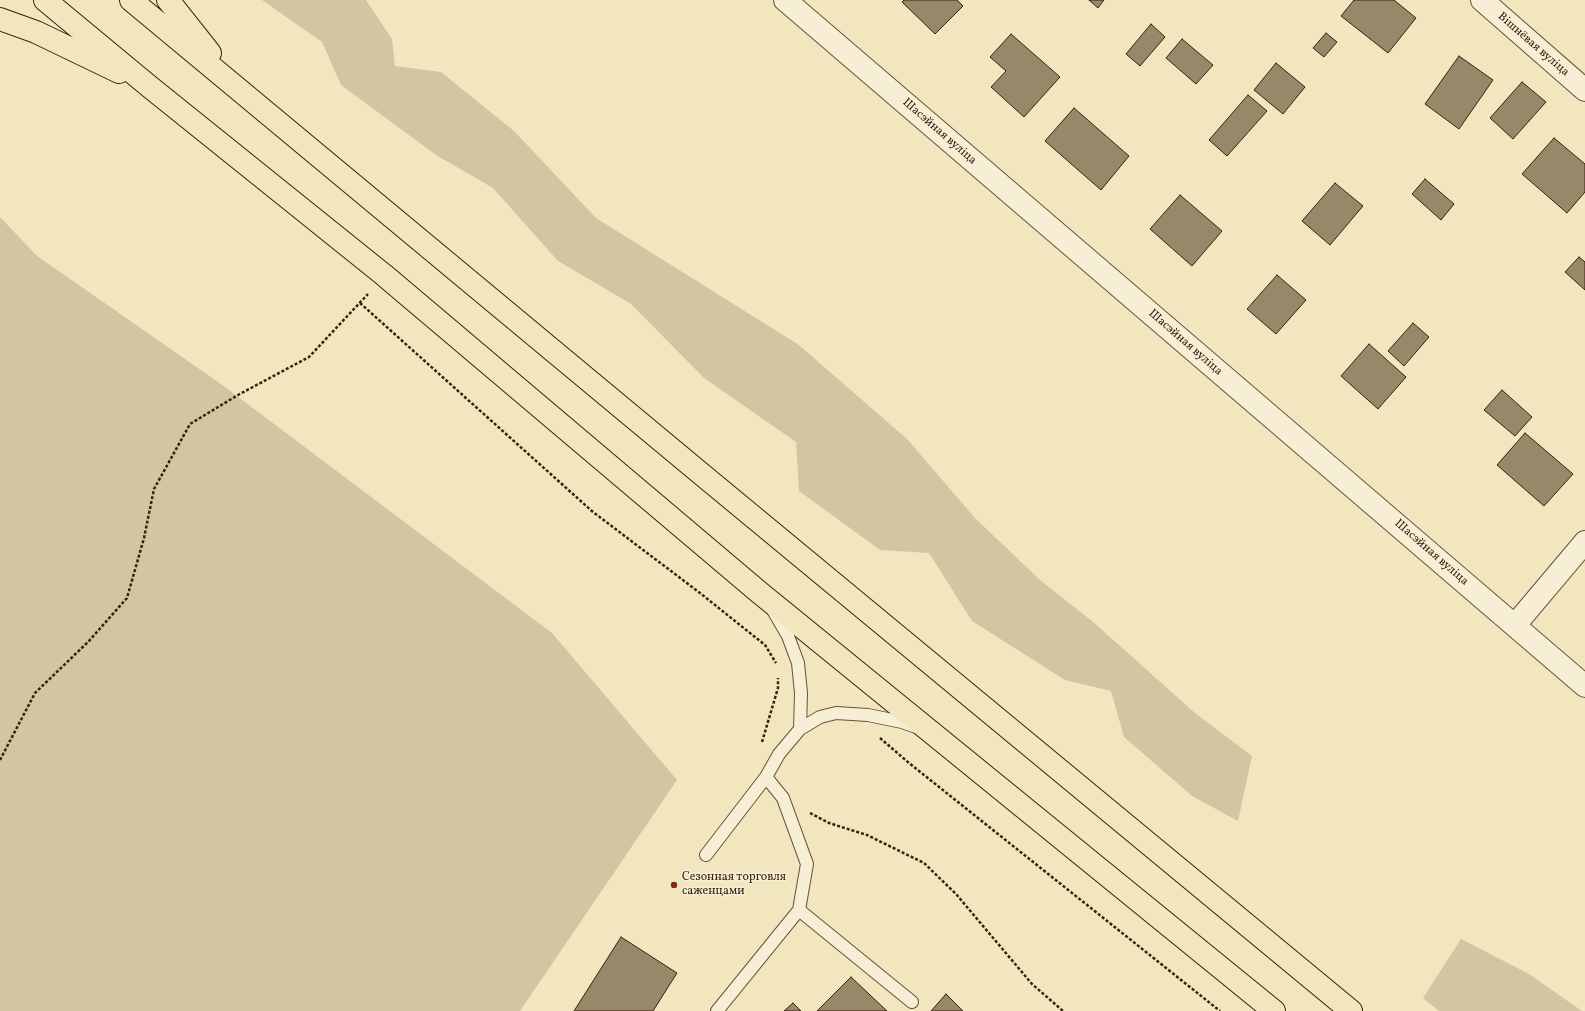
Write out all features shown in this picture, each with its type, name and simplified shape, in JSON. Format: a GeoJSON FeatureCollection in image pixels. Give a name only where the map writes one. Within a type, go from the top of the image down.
{"type":"FeatureCollection","features":[{"type":"Feature","properties":{"kind":"highway"},"geometry":{"type":"LineString","coordinates":[[45,0],[150,87],[384,275],[760,593],[1274,1011]]}},
{"type":"Feature","properties":{"kind":"highway"},"geometry":{"type":"LineString","coordinates":[[132,0],[717,487],[1351,1011]]}},
{"type":"Feature","properties":{"kind":"highway"},"geometry":{"type":"LineString","coordinates":[[168,0],[241,91]]}},
{"type":"Feature","properties":{"kind":"highway"},"geometry":{"type":"LineString","coordinates":[[0,19],[36,32],[150,87]]}},
{"type":"Feature","properties":{"kind":"street","name":"Шасэйная вуліца"},"geometry":{"type":"LineString","coordinates":[[785,0],[1585,686]]}},
{"type":"Feature","properties":{"kind":"street","name":"Вішнёвая вуліца"},"geometry":{"type":"LineString","coordinates":[[1482,0],[1585,90]]}},
{"type":"Feature","properties":{"kind":"street"},"geometry":{"type":"LineString","coordinates":[[1515,625],[1585,542]]}},
{"type":"Feature","properties":{"kind":"lane"},"geometry":{"type":"LineString","coordinates":[[760,593],[777,616],[788,636],[798,663],[801,693],[800,729]]}},
{"type":"Feature","properties":{"kind":"lane"},"geometry":{"type":"LineString","coordinates":[[706,854],[766,777],[779,754],[800,729],[820,717],[836,713],[868,715],[902,722],[931,732]]}},
{"type":"Feature","properties":{"kind":"lane"},"geometry":{"type":"LineString","coordinates":[[717,1011],[799,910],[807,864],[783,798],[766,777]]}},
{"type":"Feature","properties":{"kind":"lane"},"geometry":{"type":"LineString","coordinates":[[799,910],[912,1002]]}},
{"type":"Feature","properties":{"kind":"path"},"geometry":{"type":"LineString","coordinates":[[0,760],[35,693],[89,641],[127,598],[144,538],[154,489],[190,424],[238,395],[309,357],[360,303]]}},
{"type":"Feature","properties":{"kind":"path"},"geometry":{"type":"LineString","coordinates":[[783,798],[829,823],[867,835],[924,863],[956,894],[1032,984],[1063,1011]]}},
{"type":"Feature","properties":{"kind":"shaded area"},"geometry":{"type":"Polygon","coordinates":[[[262,0],[366,0],[392,39],[395,66],[441,72],[514,131],[596,218],[799,345],[907,439],[975,518],[1040,580],[1092,621],[1195,713],[1252,756],[1238,821],[1192,796],[1124,737],[1111,691],[1065,680],[972,621],[929,553],[880,550],[799,491],[796,442],[704,378],[631,304],[558,261],[493,188],[436,155],[341,85],[322,42],[262,0]]]}},
{"type":"Feature","properties":{"kind":"shaded area"},"geometry":{"type":"Polygon","coordinates":[[[0,217],[37,256],[221,384],[552,633],[677,780],[520,1011],[0,1011],[0,217]]]}},
{"type":"Feature","properties":{"kind":"shaded area"},"geometry":{"type":"Polygon","coordinates":[[[1461,939],[1529,974],[1582,1011],[1439,1011],[1423,998],[1461,939]]]}},
{"type":"Feature","properties":{"kind":"building"},"geometry":{"type":"Polygon","coordinates":[[[904,0],[957,0],[963,6],[935,34],[902,2],[904,0]]]}},
{"type":"Feature","properties":{"kind":"building"},"geometry":{"type":"Polygon","coordinates":[[[1089,0],[1104,0],[1098,8],[1089,0]]]}},
{"type":"Feature","properties":{"kind":"building"},"geometry":{"type":"Polygon","coordinates":[[[1354,0],[1394,0],[1416,18],[1388,53],[1341,16],[1354,0]]]}},
{"type":"Feature","properties":{"kind":"building"},"geometry":{"type":"Polygon","coordinates":[[[1151,24],[1165,37],[1140,66],[1126,54],[1151,24]]]}},
{"type":"Feature","properties":{"kind":"building"},"geometry":{"type":"Polygon","coordinates":[[[1326,33],[1337,42],[1324,57],[1313,48],[1326,33]]]}},
{"type":"Feature","properties":{"kind":"building"},"geometry":{"type":"Polygon","coordinates":[[[1011,34],[1060,77],[1024,117],[991,87],[1006,71],[990,57],[1011,34]]]}},
{"type":"Feature","properties":{"kind":"building"},"geometry":{"type":"Polygon","coordinates":[[[1182,39],[1213,65],[1196,84],[1166,58],[1182,39]]]}},
{"type":"Feature","properties":{"kind":"building"},"geometry":{"type":"Polygon","coordinates":[[[1459,56],[1493,80],[1459,129],[1425,104],[1459,56]]]}},
{"type":"Feature","properties":{"kind":"building"},"geometry":{"type":"Polygon","coordinates":[[[1276,63],[1305,87],[1283,114],[1254,90],[1276,63]]]}},
{"type":"Feature","properties":{"kind":"building"},"geometry":{"type":"Polygon","coordinates":[[[1522,82],[1546,102],[1513,139],[1490,118],[1522,82]]]}},
{"type":"Feature","properties":{"kind":"building"},"geometry":{"type":"Polygon","coordinates":[[[1248,95],[1267,111],[1227,156],[1209,140],[1248,95]]]}},
{"type":"Feature","properties":{"kind":"building"},"geometry":{"type":"Polygon","coordinates":[[[1074,108],[1129,156],[1101,190],[1045,141],[1074,108]]]}},
{"type":"Feature","properties":{"kind":"building"},"geometry":{"type":"Polygon","coordinates":[[[1554,138],[1585,164],[1585,192],[1567,213],[1522,174],[1554,138]]]}},
{"type":"Feature","properties":{"kind":"building"},"geometry":{"type":"Polygon","coordinates":[[[1425,179],[1454,204],[1441,220],[1412,194],[1425,179]]]}},
{"type":"Feature","properties":{"kind":"building"},"geometry":{"type":"Polygon","coordinates":[[[1335,183],[1363,206],[1330,245],[1302,221],[1335,183]]]}},
{"type":"Feature","properties":{"kind":"building"},"geometry":{"type":"Polygon","coordinates":[[[1180,195],[1222,231],[1192,266],[1150,229],[1180,195]]]}},
{"type":"Feature","properties":{"kind":"building"},"geometry":{"type":"Polygon","coordinates":[[[1579,257],[1585,262],[1585,290],[1565,272],[1579,257]]]}},
{"type":"Feature","properties":{"kind":"building"},"geometry":{"type":"Polygon","coordinates":[[[1277,275],[1306,300],[1276,334],[1247,309],[1277,275]]]}},
{"type":"Feature","properties":{"kind":"building"},"geometry":{"type":"Polygon","coordinates":[[[1413,323],[1429,337],[1404,366],[1388,351],[1413,323]]]}},
{"type":"Feature","properties":{"kind":"building"},"geometry":{"type":"Polygon","coordinates":[[[1369,344],[1406,377],[1378,409],[1341,376],[1369,344]]]}},
{"type":"Feature","properties":{"kind":"building"},"geometry":{"type":"Polygon","coordinates":[[[1502,390],[1532,417],[1515,436],[1484,410],[1502,390]]]}},
{"type":"Feature","properties":{"kind":"building"},"geometry":{"type":"Polygon","coordinates":[[[1525,433],[1573,474],[1544,506],[1497,465],[1525,433]]]}},
{"type":"Feature","properties":{"kind":"building"},"geometry":{"type":"Polygon","coordinates":[[[621,937],[677,973],[653,1011],[574,1011],[621,937]]]}},
{"type":"Feature","properties":{"kind":"building"},"geometry":{"type":"Polygon","coordinates":[[[851,977],[887,1011],[817,1011],[851,977]]]}},
{"type":"Feature","properties":{"kind":"building"},"geometry":{"type":"Polygon","coordinates":[[[946,994],[963,1011],[931,1011],[946,994]]]}},
{"type":"Feature","properties":{"kind":"building"},"geometry":{"type":"Polygon","coordinates":[[[793,1003],[801,1011],[784,1011],[793,1003]]]}},
{"type":"Feature","properties":{"kind":"place","name":"Сезонная торговля саженцами"},"geometry":{"type":"Point","coordinates":[674,885]}}]}
